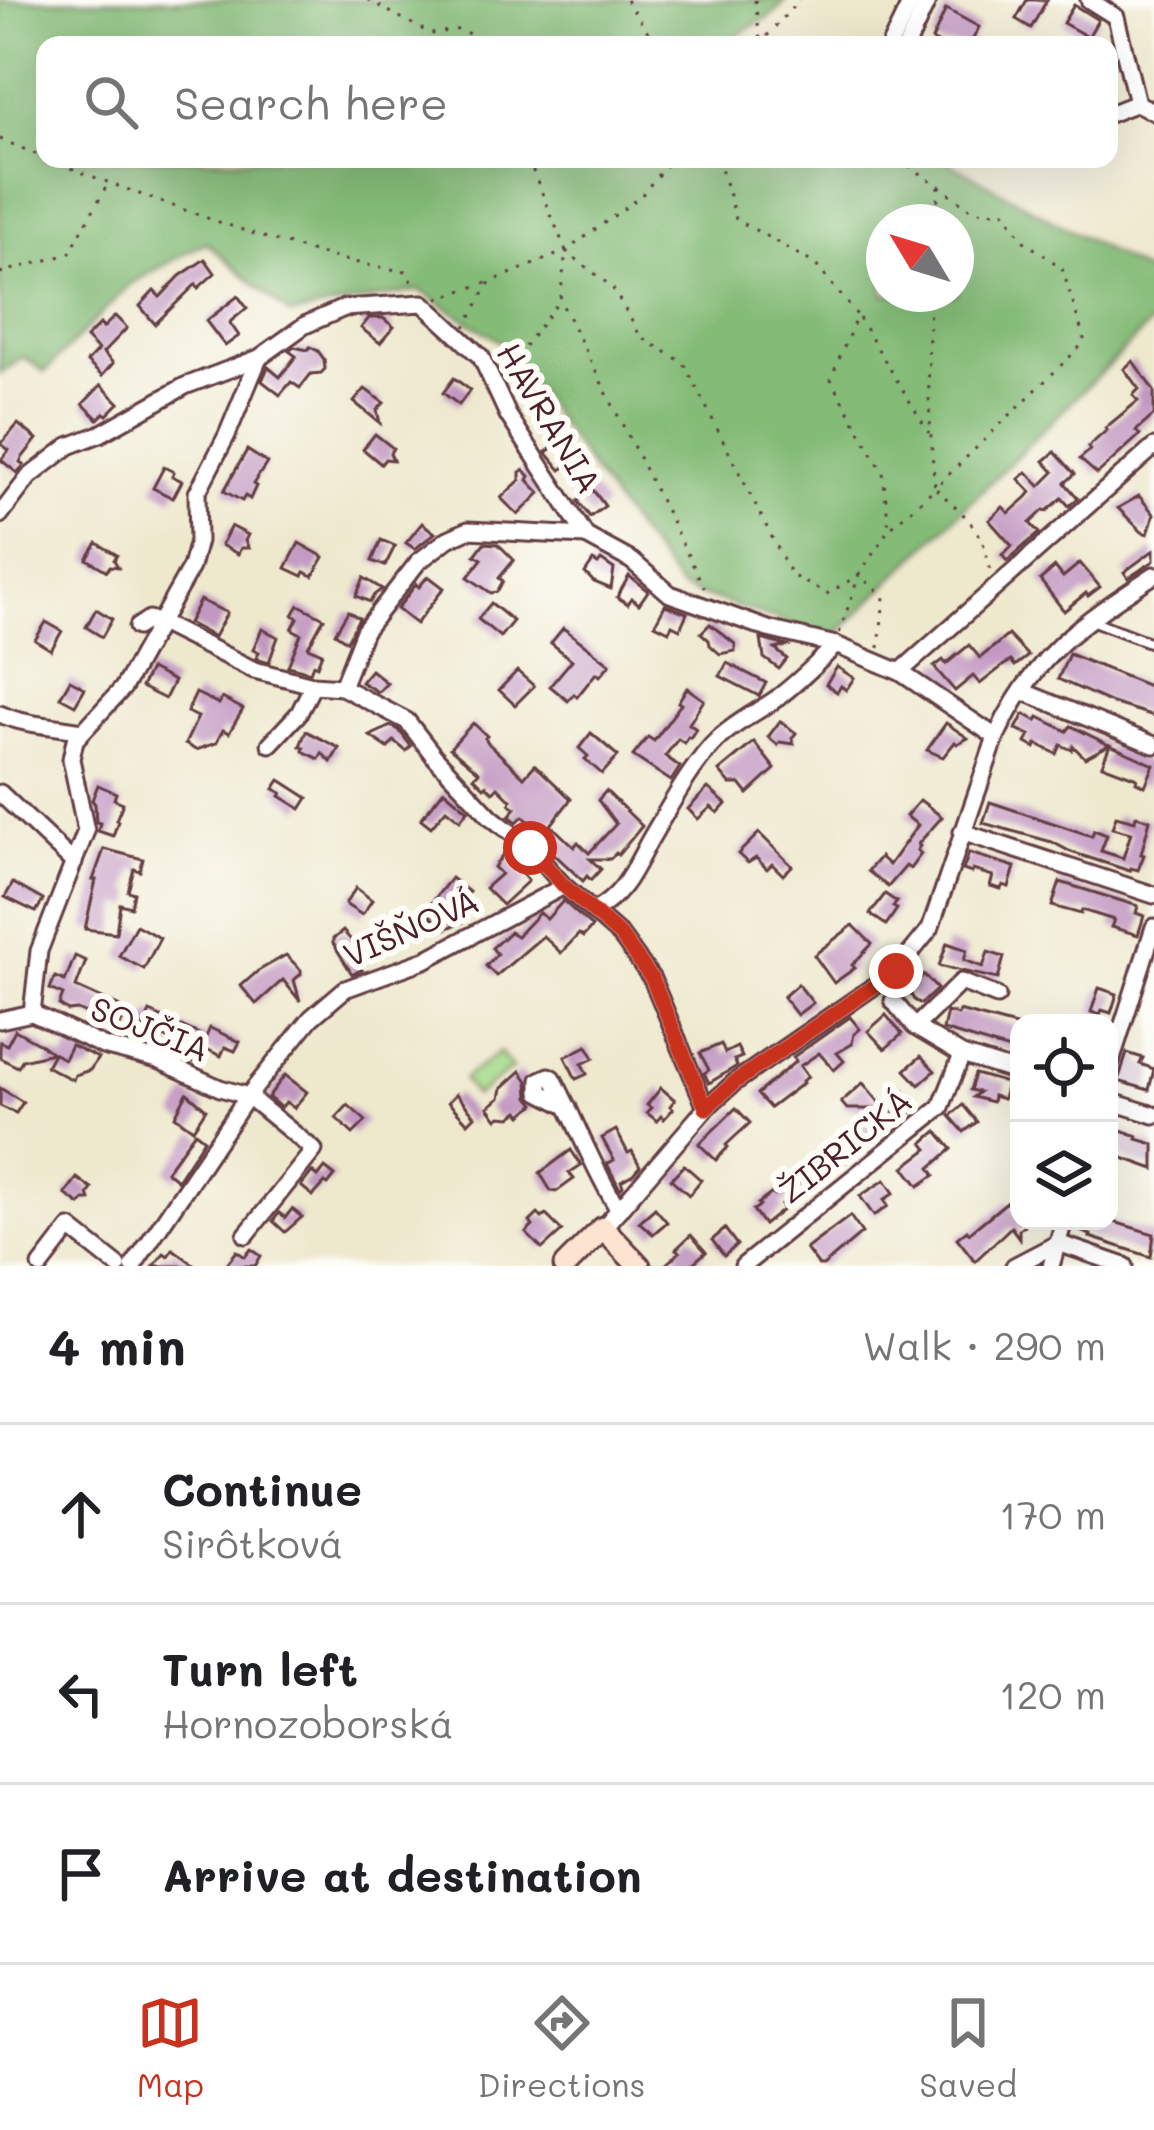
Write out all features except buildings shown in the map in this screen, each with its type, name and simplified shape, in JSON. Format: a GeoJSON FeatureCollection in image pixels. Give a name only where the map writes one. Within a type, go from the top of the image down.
{"type":"FeatureCollection","features":[{"type":"Feature","properties":{"kind":"street"},"geometry":{"type":"LineString","coordinates":[[911,13],[928,0]]}},
{"type":"Feature","properties":{"kind":"street"},"geometry":{"type":"LineString","coordinates":[[1088,0],[1116,17],[1137,103],[1154,112]]}},
{"type":"Feature","properties":{"kind":"street"},"geometry":{"type":"LineString","coordinates":[[1118,110],[1137,103]]}},
{"type":"Feature","properties":{"kind":"street"},"geometry":{"type":"LineString","coordinates":[[0,515],[29,477],[70,446],[185,386],[259,358],[305,325],[344,308],[423,303]]}},
{"type":"Feature","properties":{"kind":"street","name":"HAVRANIA"},"geometry":{"type":"LineString","coordinates":[[423,303],[481,357],[508,415],[586,536],[632,561],[670,594],[767,629],[836,645],[900,672],[996,737]]}},
{"type":"Feature","properties":{"kind":"street"},"geometry":{"type":"LineString","coordinates":[[0,1020],[32,1013],[39,951],[86,831],[71,759],[75,740],[123,688],[191,567],[198,541],[197,493],[259,358]]}},
{"type":"Feature","properties":{"kind":"street"},"geometry":{"type":"LineString","coordinates":[[900,672],[1154,447]]}},
{"type":"Feature","properties":{"kind":"street"},"geometry":{"type":"LineString","coordinates":[[342,687],[364,631],[418,562],[448,539],[468,530],[586,536]]}},
{"type":"Feature","properties":{"kind":"street"},"geometry":{"type":"LineString","coordinates":[[565,1266],[706,1108],[735,1082],[896,971],[930,928],[1007,713],[1049,653],[1087,619],[1154,575]]}},
{"type":"Feature","properties":{"kind":"street"},"geometry":{"type":"LineString","coordinates":[[137,627],[148,619],[160,622],[254,670],[342,687],[406,721],[491,817],[621,936],[652,979],[706,1108]]}},
{"type":"Feature","properties":{"kind":"street"},"geometry":{"type":"LineString","coordinates":[[594,911],[627,884],[656,829],[713,743],[776,699],[836,645]]}},
{"type":"Feature","properties":{"kind":"street"},"geometry":{"type":"LineString","coordinates":[[270,744],[298,713],[313,685]]}},
{"type":"Feature","properties":{"kind":"street"},"geometry":{"type":"LineString","coordinates":[[1022,691],[1154,745]]}},
{"type":"Feature","properties":{"kind":"street"},"geometry":{"type":"LineString","coordinates":[[0,715],[19,723],[81,731]]}},
{"type":"Feature","properties":{"kind":"street"},"geometry":{"type":"LineString","coordinates":[[0,793],[74,863]]}},
{"type":"Feature","properties":{"kind":"street"},"geometry":{"type":"LineString","coordinates":[[962,832],[1154,895]]}},
{"type":"Feature","properties":{"kind":"street","name":"VIŠŇOVÁ"},"geometry":{"type":"LineString","coordinates":[[133,1266],[248,1096],[310,1018],[345,989],[425,961],[564,886]]}},
{"type":"Feature","properties":{"kind":"street"},"geometry":{"type":"LineString","coordinates":[[1118,1040],[1154,927]]}},
{"type":"Feature","properties":{"kind":"street"},"geometry":{"type":"LineString","coordinates":[[915,1027],[961,982],[997,996]]}},
{"type":"Feature","properties":{"kind":"street"},"geometry":{"type":"LineString","coordinates":[[893,1001],[915,1027],[962,1055],[1010,1070]]}},
{"type":"Feature","properties":{"kind":"street","name":"SOJČIA"},"geometry":{"type":"LineString","coordinates":[[32,1013],[103,1046],[158,1060],[248,1096]]}},
{"type":"Feature","properties":{"kind":"street","name":"ŽIBRICKÁ"},"geometry":{"type":"LineString","coordinates":[[743,1266],[940,1107],[962,1055]]}},
{"type":"Feature","properties":{"kind":"street"},"geometry":{"type":"LineString","coordinates":[[246,1235],[320,1154],[248,1096]]}},
{"type":"Feature","properties":{"kind":"street"},"geometry":{"type":"LineString","coordinates":[[1118,1104],[1154,1115]]}},
{"type":"Feature","properties":{"kind":"street"},"geometry":{"type":"LineString","coordinates":[[568,1107],[619,1210]]}},
{"type":"Feature","properties":{"kind":"street"},"geometry":{"type":"LineString","coordinates":[[41,1266],[70,1228],[118,1266]]}},
{"type":"Feature","properties":{"kind":"street"},"geometry":{"type":"LineString","coordinates":[[603,1228],[638,1266]]}},
{"type":"Feature","properties":{"kind":"street"},"geometry":{"type":"LineString","coordinates":[[1051,1266],[1062,1230]]}},
{"type":"Feature","properties":{"kind":"street"},"geometry":{"type":"LineString","coordinates":[[1017,1265],[1058,1243],[1125,1266]]}},
{"type":"Feature","properties":{"kind":"lane"},"geometry":{"type":"LineString","coordinates":[[1087,619],[1154,644]]}},
{"type":"Feature","properties":{"kind":"path"},"geometry":{"type":"LineString","coordinates":[[368,0],[431,34],[461,29],[472,36]]}},
{"type":"Feature","properties":{"kind":"path"},"geometry":{"type":"LineString","coordinates":[[626,0],[651,36]]}},
{"type":"Feature","properties":{"kind":"path"},"geometry":{"type":"LineString","coordinates":[[755,0],[759,36]]}},
{"type":"Feature","properties":{"kind":"path"},"geometry":{"type":"LineString","coordinates":[[767,36],[799,0]]}},
{"type":"Feature","properties":{"kind":"path"},"geometry":{"type":"LineString","coordinates":[[0,139],[36,154]]}},
{"type":"Feature","properties":{"kind":"path"},"geometry":{"type":"LineString","coordinates":[[70,168],[259,236],[356,265],[406,271],[423,303],[566,251],[641,196],[664,168]]}},
{"type":"Feature","properties":{"kind":"path"},"geometry":{"type":"LineString","coordinates":[[531,168],[566,251],[612,287],[641,337],[683,363],[790,575],[827,594],[859,575]]}},
{"type":"Feature","properties":{"kind":"path"},"geometry":{"type":"LineString","coordinates":[[721,168],[736,219],[815,264],[857,315],[930,434]]}},
{"type":"Feature","properties":{"kind":"path"},"geometry":{"type":"LineString","coordinates":[[836,645],[859,575],[889,529],[1084,342],[1062,268],[1024,241],[1005,212],[973,211],[912,168]]}},
{"type":"Feature","properties":{"kind":"path"},"geometry":{"type":"LineString","coordinates":[[0,273],[69,254],[108,184]]}},
{"type":"Feature","properties":{"kind":"path"},"geometry":{"type":"LineString","coordinates":[[938,204],[939,186]]}},
{"type":"Feature","properties":{"kind":"path"},"geometry":{"type":"LineString","coordinates":[[494,386],[560,300],[566,251]]}},
{"type":"Feature","properties":{"kind":"path"},"geometry":{"type":"LineString","coordinates":[[460,337],[490,282]]}},
{"type":"Feature","properties":{"kind":"path"},"geometry":{"type":"LineString","coordinates":[[560,300],[715,610]]}},
{"type":"Feature","properties":{"kind":"path"},"geometry":{"type":"LineString","coordinates":[[930,312],[934,488],[962,513],[984,544],[987,564],[999,584]]}},
{"type":"Feature","properties":{"kind":"path"},"geometry":{"type":"LineString","coordinates":[[857,315],[831,380],[883,472],[889,529]]}},
{"type":"Feature","properties":{"kind":"path"},"geometry":{"type":"LineString","coordinates":[[859,575],[884,597],[878,662]]}},
{"type":"Feature","properties":{"kind":"green space"},"geometry":{"type":"Polygon","coordinates":[[[0,0],[785,0],[773,14],[738,36],[36,36],[36,168],[959,168],[1154,277],[1154,320],[833,638],[680,588],[504,344],[419,290],[290,315],[206,242],[129,285],[45,372],[23,357],[0,374],[0,0]]]}},
{"type":"Feature","properties":{"kind":"green space"},"geometry":{"type":"Polygon","coordinates":[[[500,1052],[512,1069],[475,1096],[463,1079],[500,1052]]]}},
{"type":"Feature","properties":{"kind":"route"},"geometry":{"type":"LineString","coordinates":[[530,848],[564,886],[621,936],[652,979],[706,1108],[735,1082],[896,971]]}}]}
